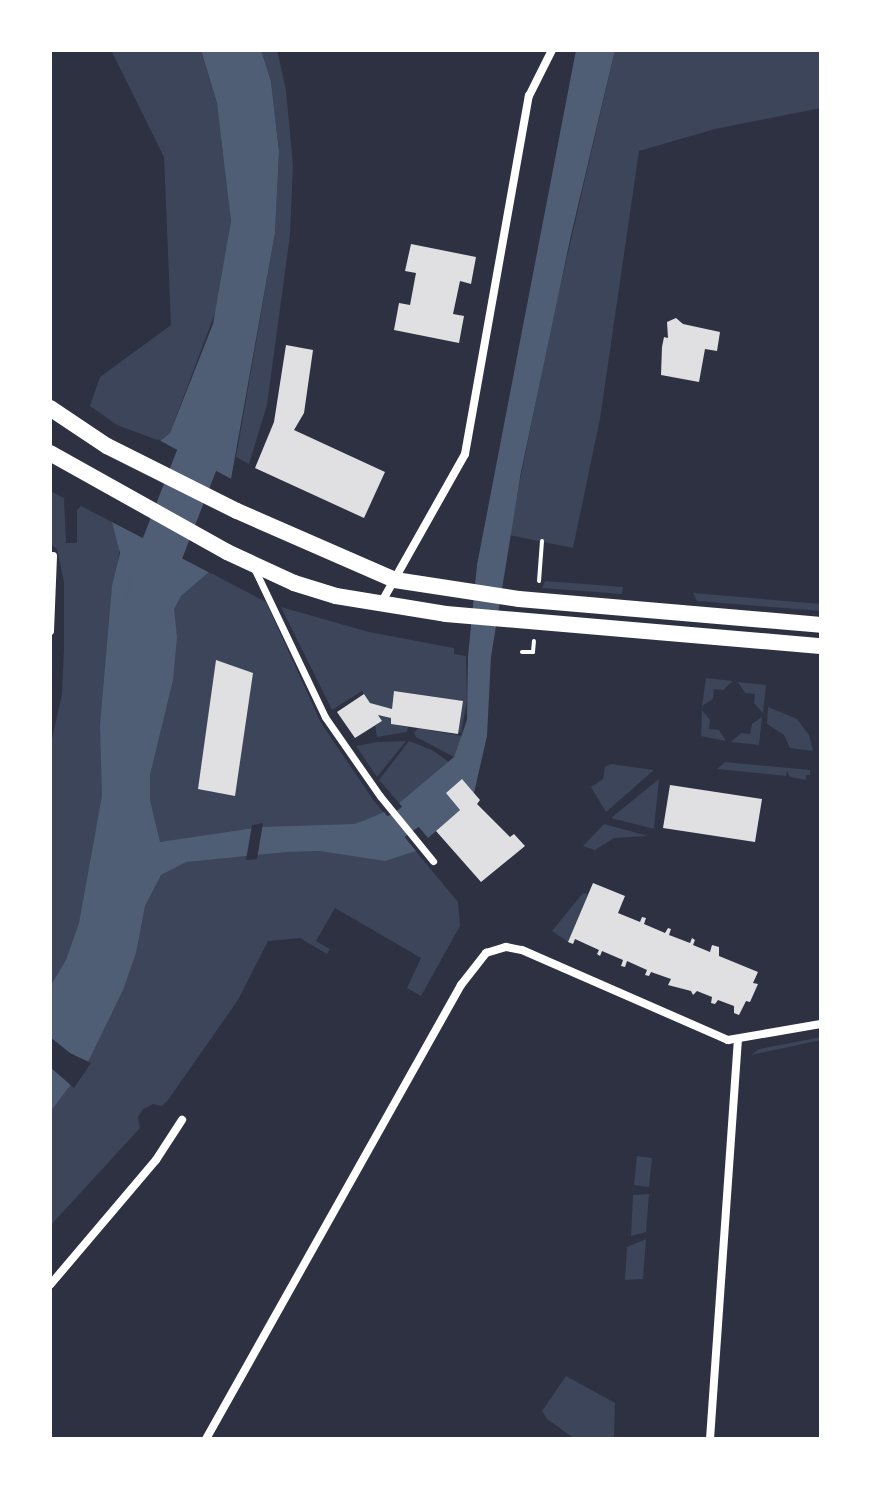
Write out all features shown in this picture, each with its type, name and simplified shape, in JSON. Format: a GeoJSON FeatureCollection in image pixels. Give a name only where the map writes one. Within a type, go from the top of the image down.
{"type":"FeatureCollection","features":[{"type":"Feature","properties":{"kind":"main road"},"geometry":{"type":"LineString","coordinates":[[50,408],[107,446],[237,511],[395,580],[505,597],[821,625]]}},
{"type":"Feature","properties":{"kind":"main road"},"geometry":{"type":"LineString","coordinates":[[50,453],[93,480],[253,565],[294,583],[379,606],[821,646]]}},
{"type":"Feature","properties":{"kind":"street"},"geometry":{"type":"LineString","coordinates":[[379,606],[465,454],[529,96],[552,50]]}},
{"type":"Feature","properties":{"kind":"street"},"geometry":{"type":"LineString","coordinates":[[50,631],[53,556]]}},
{"type":"Feature","properties":{"kind":"street"},"geometry":{"type":"LineString","coordinates":[[253,565],[325,717],[380,796],[433,861]]}},
{"type":"Feature","properties":{"kind":"street"},"geometry":{"type":"LineString","coordinates":[[206,1439],[477,960],[497,948],[522,950],[720,1038],[738,1040],[821,1024]]}},
{"type":"Feature","properties":{"kind":"street"},"geometry":{"type":"LineString","coordinates":[[710,1439],[738,1040]]}},
{"type":"Feature","properties":{"kind":"street"},"geometry":{"type":"LineString","coordinates":[[50,1285],[156,1160],[182,1120]]}},
{"type":"Feature","properties":{"kind":"path"},"geometry":{"type":"LineString","coordinates":[[538,590],[542,541]]}},
{"type":"Feature","properties":{"kind":"path"},"geometry":{"type":"LineString","coordinates":[[522,652],[533,652],[535,633]]}},
{"type":"Feature","properties":{"kind":"shaded area"},"geometry":{"type":"Polygon","coordinates":[[[111,50],[201,50],[217,103],[228,182],[231,221],[218,305],[170,433],[160,441],[117,425],[90,406],[100,377],[171,325],[164,157],[111,50]]]}},
{"type":"Feature","properties":{"kind":"shaded area"},"geometry":{"type":"Polygon","coordinates":[[[201,50],[261,50],[271,81],[279,152],[275,233],[231,479],[160,441],[170,433],[213,324],[231,221],[217,103],[201,50]]]}},
{"type":"Feature","properties":{"kind":"shaded area"},"geometry":{"type":"Polygon","coordinates":[[[261,50],[277,50],[286,90],[293,165],[290,235],[267,405],[249,464],[236,457],[275,233],[279,152],[271,81],[261,50]]]}},
{"type":"Feature","properties":{"kind":"shaded area"},"geometry":{"type":"Polygon","coordinates":[[[576,50],[615,50],[571,235],[521,472],[491,657],[487,736],[474,793],[462,780],[446,793],[460,810],[428,838],[399,803],[454,757],[467,720],[468,656],[477,565],[576,50]]]}},
{"type":"Feature","properties":{"kind":"shaded area"},"geometry":{"type":"Polygon","coordinates":[[[615,50],[821,50],[821,108],[715,129],[639,151],[600,419],[573,548],[509,535],[550,330],[615,50]]]}},
{"type":"Feature","properties":{"kind":"shaded area"},"geometry":{"type":"Polygon","coordinates":[[[50,491],[64,498],[66,543],[77,543],[77,510],[81,506],[112,522],[120,542],[118,564],[189,588],[209,572],[266,602],[321,723],[374,801],[458,902],[460,926],[421,996],[407,988],[421,958],[335,908],[316,941],[330,949],[327,954],[300,938],[268,941],[238,1000],[168,1100],[162,1106],[153,1104],[143,1109],[138,1117],[140,1128],[50,1226],[50,748],[62,694],[64,583],[57,549],[50,544],[50,491]]]}},
{"type":"Feature","properties":{"kind":"shaded area"},"geometry":{"type":"Polygon","coordinates":[[[112,522],[209,572],[181,596],[174,609],[177,637],[173,680],[150,775],[150,800],[160,842],[261,827],[356,824],[384,812],[416,851],[385,861],[320,851],[286,852],[186,862],[161,875],[145,906],[136,953],[123,990],[88,1062],[50,1112],[50,987],[66,960],[79,923],[102,796],[100,725],[112,586],[120,553],[112,522]]]}},
{"type":"Feature","properties":{"kind":"shaded area"},"geometry":{"type":"Polygon","coordinates":[[[545,581],[623,587],[622,594],[542,588],[545,581]]]}},
{"type":"Feature","properties":{"kind":"shaded area"},"geometry":{"type":"Polygon","coordinates":[[[693,593],[821,604],[821,611],[697,601],[693,593]]]}},
{"type":"Feature","properties":{"kind":"shaded area"},"geometry":{"type":"Polygon","coordinates":[[[281,607],[369,632],[454,648],[454,654],[466,656],[467,701],[461,733],[458,732],[462,701],[395,691],[392,709],[370,703],[362,691],[332,710],[281,607]]]}},
{"type":"Feature","properties":{"kind":"shaded area"},"geometry":{"type":"Polygon","coordinates":[[[706,678],[733,681],[723,690],[714,689],[713,699],[702,706],[706,678]]]}},
{"type":"Feature","properties":{"kind":"shaded area"},"geometry":{"type":"Polygon","coordinates":[[[738,682],[766,685],[763,713],[754,703],[755,694],[745,693],[738,682]]]}},
{"type":"Feature","properties":{"kind":"shaded area"},"geometry":{"type":"Polygon","coordinates":[[[768,707],[797,719],[809,735],[813,751],[790,748],[784,735],[767,724],[768,707]]]}},
{"type":"Feature","properties":{"kind":"shaded area"},"geometry":{"type":"Polygon","coordinates":[[[702,710],[710,720],[709,729],[719,730],[726,741],[701,736],[702,710]]]}},
{"type":"Feature","properties":{"kind":"shaded area"},"geometry":{"type":"Polygon","coordinates":[[[378,715],[391,718],[391,724],[408,727],[407,732],[377,737],[375,726],[382,721],[378,715]]]}},
{"type":"Feature","properties":{"kind":"shaded area"},"geometry":{"type":"Polygon","coordinates":[[[762,717],[759,745],[731,742],[741,733],[750,734],[752,724],[762,717]]]}},
{"type":"Feature","properties":{"kind":"shaded area"},"geometry":{"type":"Polygon","coordinates":[[[418,728],[462,736],[454,757],[416,737],[414,733],[418,728]]]}},
{"type":"Feature","properties":{"kind":"shaded area"},"geometry":{"type":"Polygon","coordinates":[[[406,741],[377,777],[356,746],[377,742],[406,741]]]}},
{"type":"Feature","properties":{"kind":"shaded area"},"geometry":{"type":"Polygon","coordinates":[[[409,741],[432,750],[449,762],[399,803],[379,780],[409,741]]]}},
{"type":"Feature","properties":{"kind":"shaded area"},"geometry":{"type":"Polygon","coordinates":[[[725,762],[810,770],[810,775],[806,775],[806,780],[790,777],[787,771],[786,776],[717,769],[725,762]]]}},
{"type":"Feature","properties":{"kind":"shaded area"},"geometry":{"type":"Polygon","coordinates":[[[611,764],[654,770],[606,812],[591,787],[603,779],[605,767],[611,764]]]}},
{"type":"Feature","properties":{"kind":"shaded area"},"geometry":{"type":"Polygon","coordinates":[[[659,779],[654,829],[611,818],[659,779]]]}},
{"type":"Feature","properties":{"kind":"shaded area"},"geometry":{"type":"Polygon","coordinates":[[[604,824],[648,836],[614,838],[595,850],[583,846],[604,824]]]}},
{"type":"Feature","properties":{"kind":"shaded area"},"geometry":{"type":"Polygon","coordinates":[[[583,893],[588,894],[568,942],[552,931],[583,893]]]}},
{"type":"Feature","properties":{"kind":"shaded area"},"geometry":{"type":"Polygon","coordinates":[[[821,1037],[821,1040],[751,1055],[759,1049],[821,1037]]]}},
{"type":"Feature","properties":{"kind":"shaded area"},"geometry":{"type":"Polygon","coordinates":[[[637,1156],[652,1158],[649,1187],[634,1185],[637,1156]]]}},
{"type":"Feature","properties":{"kind":"shaded area"},"geometry":{"type":"Polygon","coordinates":[[[649,1194],[646,1232],[631,1236],[633,1195],[649,1194]]]}},
{"type":"Feature","properties":{"kind":"shaded area"},"geometry":{"type":"Polygon","coordinates":[[[646,1239],[643,1279],[625,1280],[627,1247],[646,1239]]]}},
{"type":"Feature","properties":{"kind":"shaded area"},"geometry":{"type":"Polygon","coordinates":[[[566,1376],[615,1403],[614,1439],[575,1439],[547,1419],[542,1411],[566,1376]]]}},
{"type":"Feature","properties":{"kind":"pier"},"geometry":{"type":"Polygon","coordinates":[[[157,439],[235,481],[229,482],[158,444],[157,439]]]}},
{"type":"Feature","properties":{"kind":"pier"},"geometry":{"type":"Polygon","coordinates":[[[114,519],[211,568],[212,574],[109,520],[114,519]]]}},
{"type":"Feature","properties":{"kind":"pier"},"geometry":{"type":"Polygon","coordinates":[[[263,823],[257,859],[246,860],[252,825],[263,823]]]}},
{"type":"Feature","properties":{"kind":"pier"},"geometry":{"type":"Polygon","coordinates":[[[50,1037],[70,1053],[91,1063],[74,1088],[50,1067],[50,1037]]]}},
{"type":"Feature","properties":{"kind":"building"},"geometry":{"type":"Polygon","coordinates":[[[411,244],[476,257],[471,284],[460,281],[453,314],[464,316],[459,343],[394,330],[399,303],[410,305],[416,273],[405,271],[411,244]]]}},
{"type":"Feature","properties":{"kind":"building"},"geometry":{"type":"Polygon","coordinates":[[[676,318],[683,324],[720,332],[717,351],[705,349],[699,382],[661,375],[662,347],[664,337],[668,338],[667,322],[676,318]]]}},
{"type":"Feature","properties":{"kind":"building"},"geometry":{"type":"Polygon","coordinates":[[[286,345],[313,350],[304,413],[294,430],[385,472],[364,518],[255,468],[274,422],[286,345]]]}},
{"type":"Feature","properties":{"kind":"building"},"geometry":{"type":"Polygon","coordinates":[[[216,660],[253,673],[235,796],[198,789],[216,660]]]}},
{"type":"Feature","properties":{"kind":"building"},"geometry":{"type":"Polygon","coordinates":[[[394,691],[463,701],[458,734],[391,724],[391,718],[378,715],[382,721],[355,738],[337,712],[364,694],[370,703],[392,709],[394,691]]]}},
{"type":"Feature","properties":{"kind":"building"},"geometry":{"type":"Polygon","coordinates":[[[462,779],[480,800],[477,804],[510,837],[514,834],[525,846],[481,882],[436,831],[460,810],[446,793],[462,779]]]}},
{"type":"Feature","properties":{"kind":"building"},"geometry":{"type":"Polygon","coordinates":[[[670,785],[762,799],[755,842],[663,828],[670,785]]]}},
{"type":"Feature","properties":{"kind":"building"},"geometry":{"type":"Polygon","coordinates":[[[593,883],[625,896],[618,913],[640,922],[642,917],[646,918],[644,924],[665,933],[668,928],[671,929],[669,935],[690,943],[692,938],[695,940],[693,945],[710,952],[712,945],[719,947],[719,956],[758,972],[753,983],[758,984],[750,1002],[746,1001],[739,1015],[734,1013],[734,1006],[718,1000],[715,1004],[711,1003],[712,997],[697,991],[693,995],[691,991],[668,985],[671,979],[651,972],[649,976],[645,975],[647,970],[627,961],[625,967],[621,966],[623,960],[602,951],[600,956],[597,954],[599,950],[575,939],[573,944],[568,942],[593,883]]]}},
{"type":"Feature","properties":{"kind":"waterway"},"geometry":{"type":"LineString","coordinates":[[149,607],[151,578],[218,405]]}},
{"type":"Feature","properties":{"kind":"waterway"},"geometry":{"type":"LineString","coordinates":[[362,835],[396,827],[440,796]]}}]}
